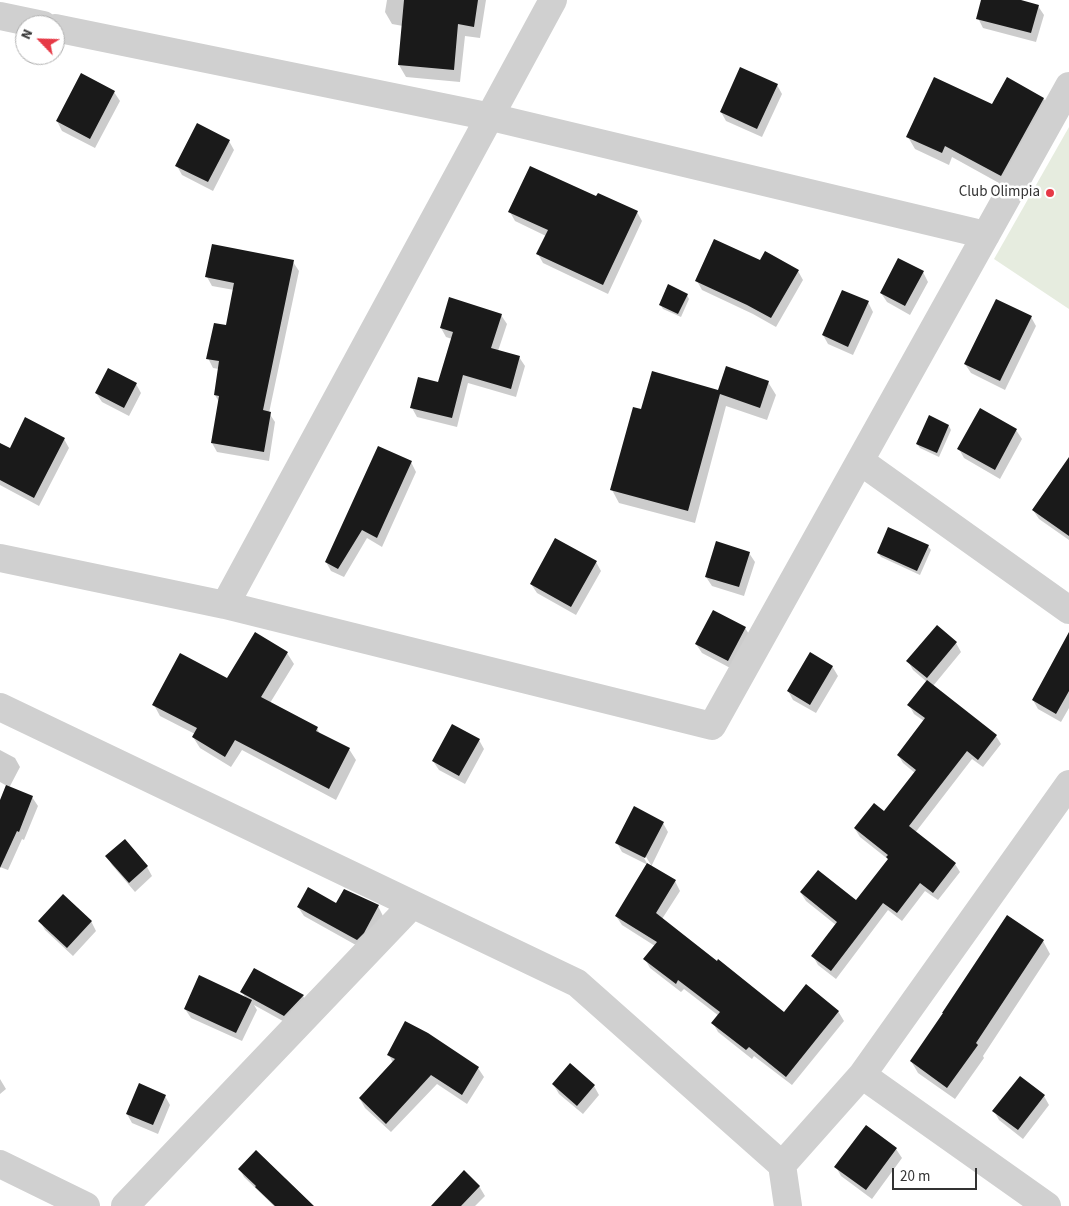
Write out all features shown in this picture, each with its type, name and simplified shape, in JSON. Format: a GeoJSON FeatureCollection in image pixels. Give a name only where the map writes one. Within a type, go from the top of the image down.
{"type":"FeatureCollection","features":[{"type":"Feature","properties":{"kind":"street"},"geometry":{"type":"LineString","coordinates":[[225,605],[553,0]]}},
{"type":"Feature","properties":{"kind":"street"},"geometry":{"type":"LineString","coordinates":[[0,16],[15,19]]}},
{"type":"Feature","properties":{"kind":"street"},"geometry":{"type":"LineString","coordinates":[[65,30],[491,117],[986,234]]}},
{"type":"Feature","properties":{"kind":"street"},"geometry":{"type":"LineString","coordinates":[[0,558],[225,605],[712,726],[1069,86]]}},
{"type":"Feature","properties":{"kind":"street"},"geometry":{"type":"LineString","coordinates":[[860,461],[1069,610]]}},
{"type":"Feature","properties":{"kind":"street"},"geometry":{"type":"LineString","coordinates":[[0,707],[577,983],[782,1165],[788,1206]]}},
{"type":"Feature","properties":{"kind":"street"},"geometry":{"type":"LineString","coordinates":[[782,1165],[862,1075],[1069,784]]}},
{"type":"Feature","properties":{"kind":"street"},"geometry":{"type":"LineString","coordinates":[[124,1206],[412,905]]}},
{"type":"Feature","properties":{"kind":"street"},"geometry":{"type":"LineString","coordinates":[[862,1075],[1047,1206]]}},
{"type":"Feature","properties":{"kind":"street"},"geometry":{"type":"LineString","coordinates":[[0,1164],[86,1206]]}},
{"type":"Feature","properties":{"kind":"shaded area","name":"Club Olimpia"},"geometry":{"type":"Polygon","coordinates":[[[1069,127],[1069,309],[994,259],[1069,127]]]}},
{"type":"Feature","properties":{"kind":"building"},"geometry":{"type":"Polygon","coordinates":[[[404,0],[478,0],[474,27],[458,24],[454,70],[398,65],[404,0]]]}},
{"type":"Feature","properties":{"kind":"building"},"geometry":{"type":"Polygon","coordinates":[[[981,0],[1021,0],[1039,5],[1031,33],[976,19],[981,0]]]}},
{"type":"Feature","properties":{"kind":"building"},"geometry":{"type":"Polygon","coordinates":[[[740,67],[778,84],[757,129],[720,112],[740,67]]]}},
{"type":"Feature","properties":{"kind":"building"},"geometry":{"type":"Polygon","coordinates":[[[81,73],[115,91],[90,139],[56,121],[81,73]]]}},
{"type":"Feature","properties":{"kind":"building"},"geometry":{"type":"Polygon","coordinates":[[[934,77],[992,104],[1007,77],[1044,98],[1001,176],[945,146],[942,153],[906,137],[934,77]]]}},
{"type":"Feature","properties":{"kind":"building"},"geometry":{"type":"Polygon","coordinates":[[[197,123],[230,140],[208,182],[175,166],[197,123]]]}},
{"type":"Feature","properties":{"kind":"building"},"geometry":{"type":"Polygon","coordinates":[[[530,166],[596,196],[598,193],[638,211],[603,285],[536,254],[548,230],[508,212],[530,166]]]}},
{"type":"Feature","properties":{"kind":"building"},"geometry":{"type":"Polygon","coordinates":[[[714,239],[760,260],[765,251],[799,270],[771,318],[695,281],[714,239]]]}},
{"type":"Feature","properties":{"kind":"building"},"geometry":{"type":"Polygon","coordinates":[[[212,244],[294,260],[263,410],[271,412],[264,452],[211,443],[219,396],[214,395],[219,361],[206,359],[214,323],[226,325],[234,283],[205,277],[212,244]]]}},
{"type":"Feature","properties":{"kind":"building"},"geometry":{"type":"Polygon","coordinates":[[[898,258],[924,271],[905,306],[880,293],[898,258]]]}},
{"type":"Feature","properties":{"kind":"building"},"geometry":{"type":"Polygon","coordinates":[[[668,284],[688,294],[678,314],[659,305],[668,284]]]}},
{"type":"Feature","properties":{"kind":"building"},"geometry":{"type":"Polygon","coordinates":[[[842,290],[869,301],[848,347],[822,335],[842,290]]]}},
{"type":"Feature","properties":{"kind":"building"},"geometry":{"type":"Polygon","coordinates":[[[449,297],[502,314],[491,348],[520,356],[511,389],[463,375],[452,418],[410,408],[418,377],[438,382],[453,332],[440,328],[449,297]]]}},
{"type":"Feature","properties":{"kind":"building"},"geometry":{"type":"Polygon","coordinates":[[[996,299],[1032,316],[1000,381],[964,364],[996,299]]]}},
{"type":"Feature","properties":{"kind":"building"},"geometry":{"type":"Polygon","coordinates":[[[726,366],[769,381],[760,408],[720,394],[688,511],[610,490],[633,407],[641,409],[652,371],[718,390],[726,366]]]}},
{"type":"Feature","properties":{"kind":"building"},"geometry":{"type":"Polygon","coordinates":[[[108,368],[137,383],[124,408],[95,393],[108,368]]]}},
{"type":"Feature","properties":{"kind":"building"},"geometry":{"type":"Polygon","coordinates":[[[980,408],[1017,429],[995,470],[957,449],[980,408]]]}},
{"type":"Feature","properties":{"kind":"building"},"geometry":{"type":"Polygon","coordinates":[[[929,415],[949,425],[937,453],[916,444],[929,415]]]}},
{"type":"Feature","properties":{"kind":"building"},"geometry":{"type":"Polygon","coordinates":[[[25,417],[65,438],[34,498],[0,480],[0,443],[10,448],[25,417]]]}},
{"type":"Feature","properties":{"kind":"building"},"geometry":{"type":"Polygon","coordinates":[[[378,446],[412,461],[377,538],[362,530],[338,569],[325,562],[378,446]]]}},
{"type":"Feature","properties":{"kind":"building"},"geometry":{"type":"Polygon","coordinates":[[[1069,457],[1069,536],[1032,510],[1069,457]]]}},
{"type":"Feature","properties":{"kind":"building"},"geometry":{"type":"Polygon","coordinates":[[[888,527],[929,545],[917,571],[877,553],[888,527]]]}},
{"type":"Feature","properties":{"kind":"building"},"geometry":{"type":"Polygon","coordinates":[[[555,538],[597,561],[571,607],[530,584],[555,538]]]}},
{"type":"Feature","properties":{"kind":"building"},"geometry":{"type":"Polygon","coordinates":[[[716,541],[750,552],[739,587],[705,577],[716,541]]]}},
{"type":"Feature","properties":{"kind":"building"},"geometry":{"type":"Polygon","coordinates":[[[713,610],[746,627],[728,661],[695,644],[713,610]]]}},
{"type":"Feature","properties":{"kind":"building"},"geometry":{"type":"Polygon","coordinates":[[[937,625],[957,642],[927,678],[906,661],[937,625]]]}},
{"type":"Feature","properties":{"kind":"building"},"geometry":{"type":"Polygon","coordinates":[[[255,632],[288,652],[261,697],[318,727],[316,731],[350,748],[329,789],[235,740],[225,757],[192,737],[197,728],[152,705],[180,653],[227,678],[255,632]]]}},
{"type":"Feature","properties":{"kind":"building"},"geometry":{"type":"Polygon","coordinates":[[[1069,632],[1069,691],[1056,714],[1032,700],[1069,632]]]}},
{"type":"Feature","properties":{"kind":"building"},"geometry":{"type":"Polygon","coordinates":[[[810,652],[833,666],[810,705],[787,691],[810,652]]]}},
{"type":"Feature","properties":{"kind":"building"},"geometry":{"type":"Polygon","coordinates":[[[927,680],[997,735],[978,760],[967,751],[909,826],[956,863],[933,893],[920,883],[897,913],[883,903],[831,971],[811,956],[837,922],[800,892],[818,870],[856,900],[888,859],[886,857],[888,855],[854,828],[874,803],[884,811],[916,770],[897,755],[925,718],[907,705],[927,680]]]}},
{"type":"Feature","properties":{"kind":"building"},"geometry":{"type":"Polygon","coordinates":[[[452,724],[480,739],[459,776],[432,761],[452,724]]]}},
{"type":"Feature","properties":{"kind":"building"},"geometry":{"type":"Polygon","coordinates":[[[6,785],[33,796],[19,832],[17,831],[0,868],[0,800],[6,785]]]}},
{"type":"Feature","properties":{"kind":"building"},"geometry":{"type":"Polygon","coordinates":[[[634,806],[664,822],[645,858],[615,843],[634,806]]]}},
{"type":"Feature","properties":{"kind":"building"},"geometry":{"type":"Polygon","coordinates":[[[125,839],[148,866],[129,883],[105,856],[125,839]]]}},
{"type":"Feature","properties":{"kind":"building"},"geometry":{"type":"Polygon","coordinates":[[[647,863],[676,880],[656,913],[717,961],[718,959],[784,1012],[806,984],[839,1011],[786,1077],[749,1047],[746,1050],[711,1023],[720,1012],[678,980],[676,984],[643,959],[657,942],[615,916],[647,863]]]}},
{"type":"Feature","properties":{"kind":"building"},"geometry":{"type":"Polygon","coordinates":[[[308,887],[336,903],[344,889],[379,905],[364,933],[357,940],[297,907],[308,887]]]}},
{"type":"Feature","properties":{"kind":"building"},"geometry":{"type":"Polygon","coordinates":[[[63,894],[92,921],[67,948],[38,921],[63,894]]]}},
{"type":"Feature","properties":{"kind":"building"},"geometry":{"type":"Polygon","coordinates":[[[1007,915],[1044,940],[976,1043],[978,1045],[947,1088],[910,1061],[1007,915]]]}},
{"type":"Feature","properties":{"kind":"building"},"geometry":{"type":"Polygon","coordinates":[[[254,968],[304,995],[284,1016],[240,992],[254,968]]]}},
{"type":"Feature","properties":{"kind":"building"},"geometry":{"type":"Polygon","coordinates":[[[199,975],[252,1000],[236,1033],[184,1009],[199,975]]]}},
{"type":"Feature","properties":{"kind":"building"},"geometry":{"type":"Polygon","coordinates":[[[405,1021],[428,1033],[479,1067],[462,1095],[431,1075],[386,1124],[359,1098],[395,1059],[387,1055],[405,1021]]]}},
{"type":"Feature","properties":{"kind":"building"},"geometry":{"type":"Polygon","coordinates":[[[570,1063],[595,1085],[577,1106],[552,1084],[570,1063]]]}},
{"type":"Feature","properties":{"kind":"building"},"geometry":{"type":"Polygon","coordinates":[[[1020,1076],[1045,1095],[1018,1130],[992,1111],[1020,1076]]]}},
{"type":"Feature","properties":{"kind":"building"},"geometry":{"type":"Polygon","coordinates":[[[139,1083],[166,1095],[153,1125],[126,1114],[139,1083]]]}},
{"type":"Feature","properties":{"kind":"building"},"geometry":{"type":"Polygon","coordinates":[[[866,1125],[897,1148],[866,1190],[834,1167],[866,1125]]]}},
{"type":"Feature","properties":{"kind":"building"},"geometry":{"type":"Polygon","coordinates":[[[256,1150],[314,1206],[275,1206],[255,1187],[238,1169],[256,1150]]]}},
{"type":"Feature","properties":{"kind":"building"},"geometry":{"type":"Polygon","coordinates":[[[464,1170],[480,1186],[461,1206],[431,1206],[464,1170]]]}},
{"type":"Feature","properties":{"kind":"place","name":"Club Olimpia"},"geometry":{"type":"Point","coordinates":[1050,193]}}]}
